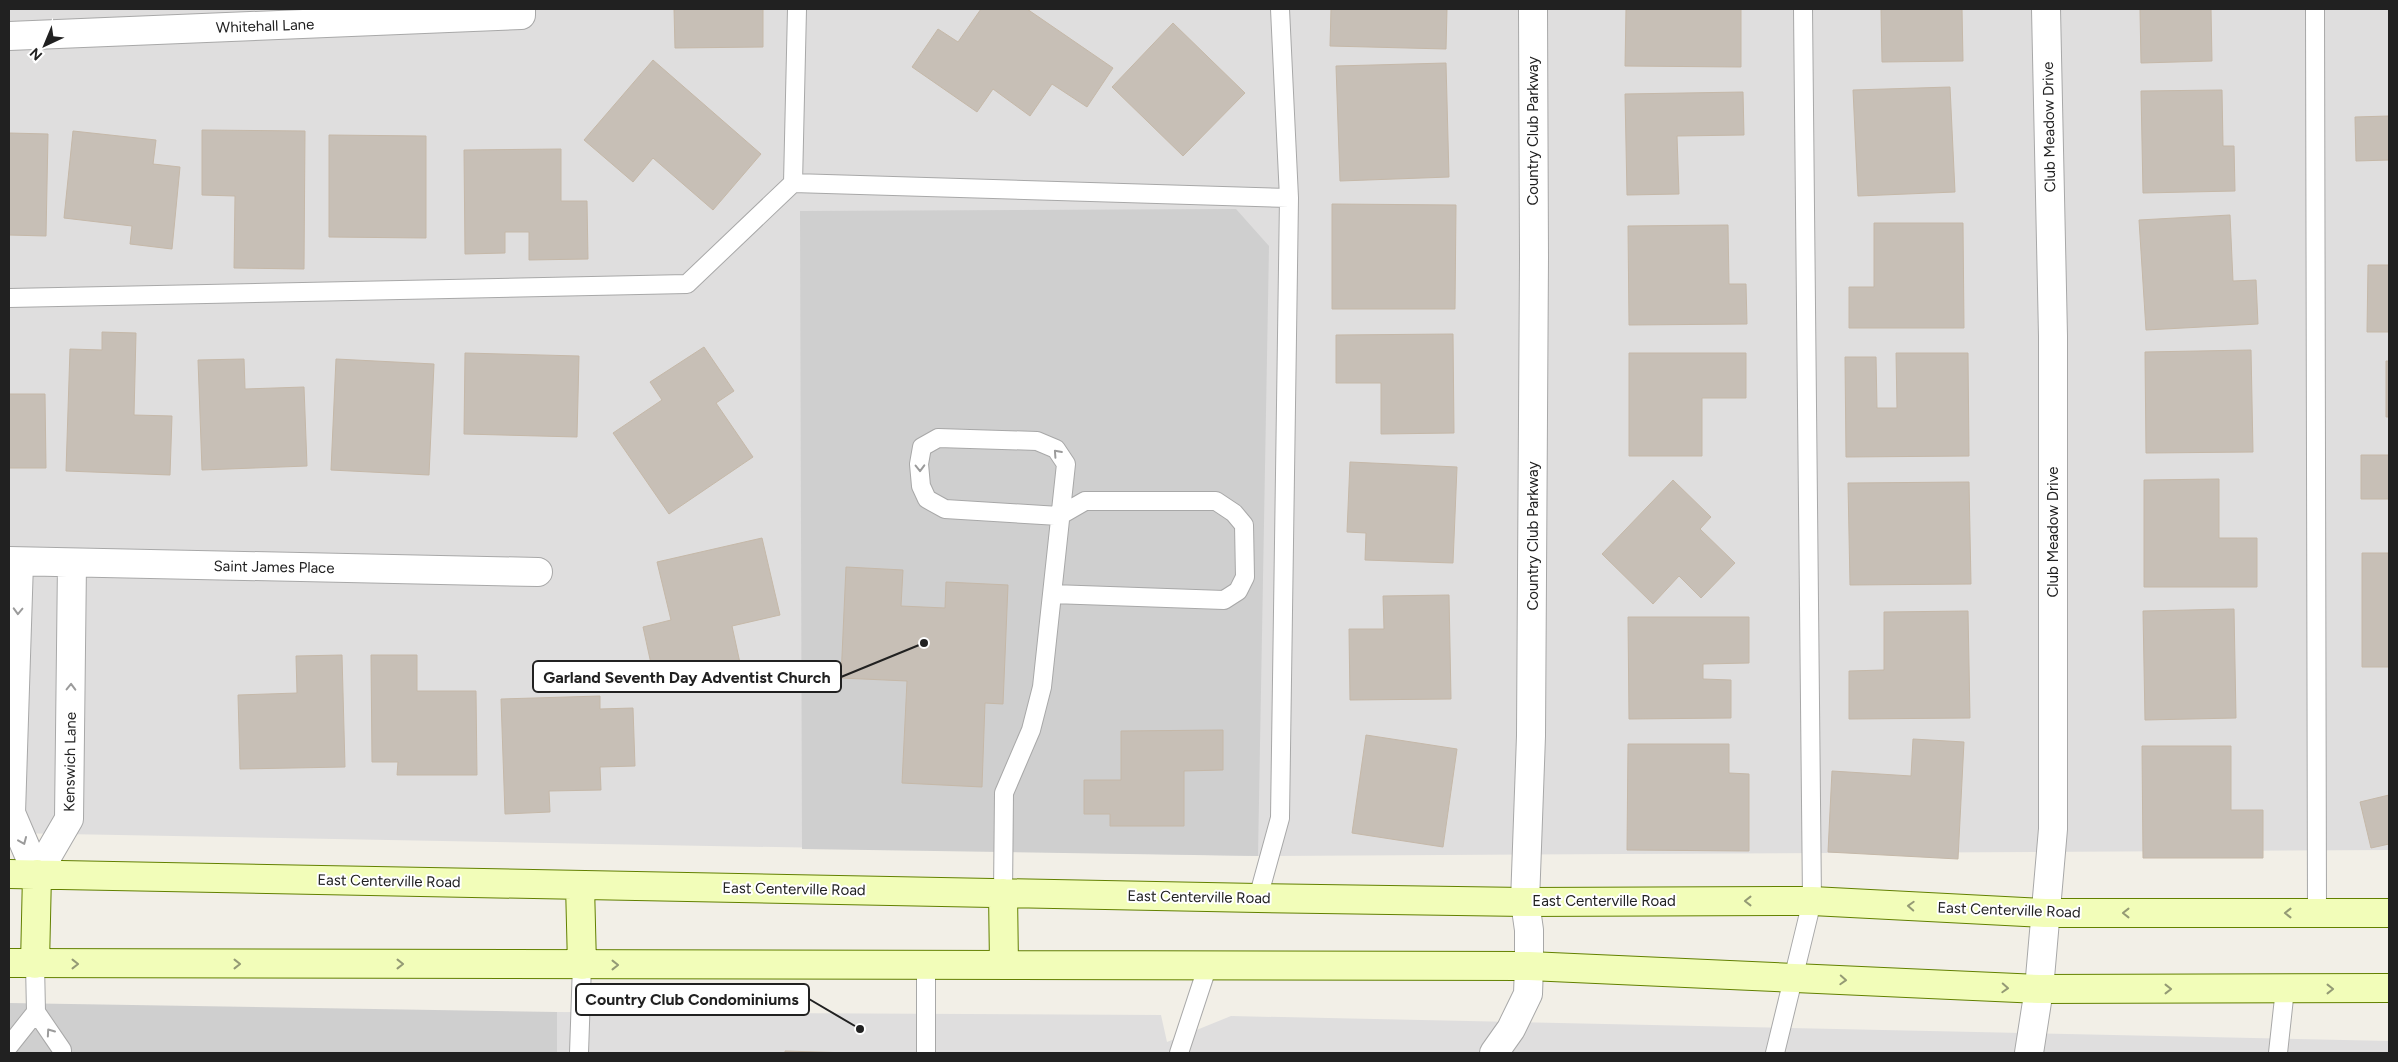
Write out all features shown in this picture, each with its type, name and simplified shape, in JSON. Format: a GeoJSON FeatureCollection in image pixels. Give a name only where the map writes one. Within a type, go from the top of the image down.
{"type":"FeatureCollection","features":[{"type":"Feature","properties":{"kind":"main road","name":"East Centerville Road"},"geometry":{"type":"LineString","coordinates":[[9,874],[1525,902],[1812,901],[2045,913],[2389,913]]}},
{"type":"Feature","properties":{"kind":"main road"},"geometry":{"type":"LineString","coordinates":[[37,874],[22,964],[1529,966],[2039,989],[2389,988]]}},
{"type":"Feature","properties":{"kind":"main road"},"geometry":{"type":"LineString","coordinates":[[580,885],[582,965]]}},
{"type":"Feature","properties":{"kind":"main road"},"geometry":{"type":"LineString","coordinates":[[1003,893],[1004,965]]}},
{"type":"Feature","properties":{"kind":"street","name":"Country Club Parkway"},"geometry":{"type":"LineString","coordinates":[[1494,1053],[1511,1029],[1528,994],[1529,930],[1525,902],[1532,736],[1533,9]]}},
{"type":"Feature","properties":{"kind":"street","name":"Club Meadow Drive"},"geometry":{"type":"LineString","coordinates":[[2029,1053],[2039,989],[2053,829],[2053,336],[2046,9]]}},
{"type":"Feature","properties":{"kind":"street","name":"Whitehall Lane"},"geometry":{"type":"LineString","coordinates":[[9,36],[521,12]]}},
{"type":"Feature","properties":{"kind":"street","name":"Saint James Place"},"geometry":{"type":"LineString","coordinates":[[14,562],[538,572]]}},
{"type":"Feature","properties":{"kind":"street"},"geometry":{"type":"LineString","coordinates":[[14,562],[11,813],[37,874]]}},
{"type":"Feature","properties":{"kind":"street","name":"Kenswich Lane"},"geometry":{"type":"LineString","coordinates":[[37,874],[69,819],[72,563]]}},
{"type":"Feature","properties":{"kind":"lane"},"geometry":{"type":"LineString","coordinates":[[9,298],[687,284],[792,183],[797,9]]}},
{"type":"Feature","properties":{"kind":"lane"},"geometry":{"type":"LineString","coordinates":[[1258,898],[1280,818],[1289,198],[1280,9]]}},
{"type":"Feature","properties":{"kind":"lane"},"geometry":{"type":"LineString","coordinates":[[1775,1053],[1812,901],[1803,9]]}},
{"type":"Feature","properties":{"kind":"lane"},"geometry":{"type":"LineString","coordinates":[[2315,9],[2317,913]]}},
{"type":"Feature","properties":{"kind":"lane"},"geometry":{"type":"LineString","coordinates":[[792,183],[1289,198]]}},
{"type":"Feature","properties":{"kind":"lane"},"geometry":{"type":"LineString","coordinates":[[1003,893],[1004,792],[1031,730],[1042,687],[1059,516],[1066,464],[1056,449],[1037,440],[938,438],[922,447],[919,464],[921,486],[927,499],[945,509],[1059,516],[1085,501],[1216,502],[1234,513],[1244,526],[1245,577],[1238,591],[1224,600],[1052,594]]}},
{"type":"Feature","properties":{"kind":"lane"},"geometry":{"type":"LineString","coordinates":[[22,964],[36,1012],[62,1050],[62,1053]]}},
{"type":"Feature","properties":{"kind":"lane"},"geometry":{"type":"LineString","coordinates":[[579,1053],[582,965]]}},
{"type":"Feature","properties":{"kind":"lane"},"geometry":{"type":"LineString","coordinates":[[926,965],[926,1053]]}},
{"type":"Feature","properties":{"kind":"lane"},"geometry":{"type":"LineString","coordinates":[[1179,1053],[1208,965]]}},
{"type":"Feature","properties":{"kind":"lane"},"geometry":{"type":"LineString","coordinates":[[2278,1053],[2285,989]]}},
{"type":"Feature","properties":{"kind":"lane"},"geometry":{"type":"LineString","coordinates":[[9,1046],[36,1012]]}},
{"type":"Feature","properties":{"kind":"shaded area"},"geometry":{"type":"Polygon","coordinates":[[[9,9],[2389,9],[2389,850],[1258,856],[9,833],[9,9]]]}},
{"type":"Feature","properties":{"kind":"shaded area"},"geometry":{"type":"Polygon","coordinates":[[[1236,209],[1269,246],[1258,856],[802,849],[800,211],[1236,209]]]}},
{"type":"Feature","properties":{"kind":"shaded area"},"geometry":{"type":"Polygon","coordinates":[[[9,1003],[557,1012],[557,1053],[9,1053],[9,1003]]]}},
{"type":"Feature","properties":{"kind":"shaded area"},"geometry":{"type":"Polygon","coordinates":[[[557,1012],[1161,1015],[1167,1042],[1231,1016],[2389,1041],[2389,1053],[557,1053],[557,1012]]]}},
{"type":"Feature","properties":{"kind":"building"},"geometry":{"type":"Polygon","coordinates":[[[674,9],[763,9],[763,47],[675,48],[674,9]]]}},
{"type":"Feature","properties":{"kind":"building"},"geometry":{"type":"Polygon","coordinates":[[[981,9],[1027,9],[1113,68],[1087,107],[1052,84],[1030,116],[993,89],[977,112],[912,67],[938,29],[958,42],[981,9]]]}},
{"type":"Feature","properties":{"kind":"building"},"geometry":{"type":"Polygon","coordinates":[[[1331,9],[1447,9],[1446,49],[1330,46],[1331,9]]]}},
{"type":"Feature","properties":{"kind":"building"},"geometry":{"type":"Polygon","coordinates":[[[1626,9],[1741,9],[1741,67],[1625,66],[1626,9]]]}},
{"type":"Feature","properties":{"kind":"building"},"geometry":{"type":"Polygon","coordinates":[[[1881,9],[1962,9],[1963,61],[1882,62],[1881,9]]]}},
{"type":"Feature","properties":{"kind":"building"},"geometry":{"type":"Polygon","coordinates":[[[2140,9],[2211,9],[2212,61],[2141,63],[2140,9]]]}},
{"type":"Feature","properties":{"kind":"building"},"geometry":{"type":"Polygon","coordinates":[[[1173,23],[1245,93],[1183,156],[1112,87],[1173,23]]]}},
{"type":"Feature","properties":{"kind":"building"},"geometry":{"type":"Polygon","coordinates":[[[653,60],[761,154],[713,210],[653,158],[633,182],[584,140],[653,60]]]}},
{"type":"Feature","properties":{"kind":"building"},"geometry":{"type":"Polygon","coordinates":[[[1446,63],[1449,177],[1340,181],[1336,66],[1446,63]]]}},
{"type":"Feature","properties":{"kind":"building"},"geometry":{"type":"Polygon","coordinates":[[[1950,87],[1955,192],[1858,196],[1853,90],[1950,87]]]}},
{"type":"Feature","properties":{"kind":"building"},"geometry":{"type":"Polygon","coordinates":[[[2222,90],[2223,146],[2234,146],[2235,191],[2143,193],[2141,91],[2222,90]]]}},
{"type":"Feature","properties":{"kind":"building"},"geometry":{"type":"Polygon","coordinates":[[[1743,92],[1744,135],[1677,136],[1679,194],[1627,195],[1625,94],[1743,92]]]}},
{"type":"Feature","properties":{"kind":"building"},"geometry":{"type":"Polygon","coordinates":[[[2389,116],[2389,160],[2356,161],[2355,117],[2389,116]]]}},
{"type":"Feature","properties":{"kind":"building"},"geometry":{"type":"Polygon","coordinates":[[[202,130],[305,131],[304,269],[234,268],[235,196],[202,195],[202,130]]]}},
{"type":"Feature","properties":{"kind":"building"},"geometry":{"type":"Polygon","coordinates":[[[73,131],[156,140],[153,164],[180,167],[172,249],[130,244],[132,226],[64,218],[73,131]]]}},
{"type":"Feature","properties":{"kind":"building"},"geometry":{"type":"Polygon","coordinates":[[[9,133],[48,134],[46,236],[9,235],[9,133]]]}},
{"type":"Feature","properties":{"kind":"building"},"geometry":{"type":"Polygon","coordinates":[[[329,135],[426,136],[426,238],[329,237],[329,135]]]}},
{"type":"Feature","properties":{"kind":"building"},"geometry":{"type":"Polygon","coordinates":[[[561,149],[561,201],[587,201],[588,259],[529,260],[529,232],[505,232],[505,253],[465,254],[464,150],[561,149]]]}},
{"type":"Feature","properties":{"kind":"building"},"geometry":{"type":"Polygon","coordinates":[[[1332,204],[1456,205],[1455,309],[1332,309],[1332,204]]]}},
{"type":"Feature","properties":{"kind":"building"},"geometry":{"type":"Polygon","coordinates":[[[2230,215],[2233,281],[2256,280],[2258,324],[2146,330],[2139,220],[2230,215]]]}},
{"type":"Feature","properties":{"kind":"building"},"geometry":{"type":"Polygon","coordinates":[[[1874,223],[1963,223],[1964,328],[1849,328],[1849,287],[1874,287],[1874,223]]]}},
{"type":"Feature","properties":{"kind":"building"},"geometry":{"type":"Polygon","coordinates":[[[1728,225],[1729,284],[1746,284],[1747,324],[1629,325],[1628,226],[1728,225]]]}},
{"type":"Feature","properties":{"kind":"building"},"geometry":{"type":"Polygon","coordinates":[[[2368,265],[2389,265],[2389,332],[2367,332],[2368,265]]]}},
{"type":"Feature","properties":{"kind":"building"},"geometry":{"type":"Polygon","coordinates":[[[102,332],[136,333],[134,415],[172,416],[170,475],[66,471],[70,349],[102,350],[102,332]]]}},
{"type":"Feature","properties":{"kind":"building"},"geometry":{"type":"Polygon","coordinates":[[[1453,334],[1454,433],[1381,434],[1381,383],[1336,383],[1336,335],[1453,334]]]}},
{"type":"Feature","properties":{"kind":"building"},"geometry":{"type":"Polygon","coordinates":[[[704,347],[734,391],[716,403],[753,457],[669,514],[613,433],[662,400],[650,382],[704,347]]]}},
{"type":"Feature","properties":{"kind":"building"},"geometry":{"type":"Polygon","coordinates":[[[2251,350],[2253,452],[2146,453],[2145,352],[2251,350]]]}},
{"type":"Feature","properties":{"kind":"building"},"geometry":{"type":"Polygon","coordinates":[[[465,353],[579,356],[577,437],[464,434],[465,353]]]}},
{"type":"Feature","properties":{"kind":"building"},"geometry":{"type":"Polygon","coordinates":[[[1629,353],[1746,353],[1746,398],[1702,398],[1702,456],[1629,456],[1629,353]]]}},
{"type":"Feature","properties":{"kind":"building"},"geometry":{"type":"Polygon","coordinates":[[[1896,353],[1968,353],[1969,456],[1846,457],[1845,357],[1876,357],[1877,408],[1897,408],[1896,353]]]}},
{"type":"Feature","properties":{"kind":"building"},"geometry":{"type":"Polygon","coordinates":[[[244,359],[245,389],[304,387],[307,466],[202,470],[198,360],[244,359]]]}},
{"type":"Feature","properties":{"kind":"building"},"geometry":{"type":"Polygon","coordinates":[[[336,359],[434,364],[429,475],[331,470],[336,359]]]}},
{"type":"Feature","properties":{"kind":"building"},"geometry":{"type":"Polygon","coordinates":[[[2386,361],[2389,361],[2389,417],[2386,417],[2386,361]]]}},
{"type":"Feature","properties":{"kind":"building"},"geometry":{"type":"Polygon","coordinates":[[[9,394],[45,394],[46,468],[9,468],[9,394]]]}},
{"type":"Feature","properties":{"kind":"building"},"geometry":{"type":"Polygon","coordinates":[[[2361,455],[2389,455],[2389,499],[2361,499],[2361,455]]]}},
{"type":"Feature","properties":{"kind":"building"},"geometry":{"type":"Polygon","coordinates":[[[1350,462],[1457,467],[1453,563],[1365,560],[1366,533],[1347,532],[1350,462]]]}},
{"type":"Feature","properties":{"kind":"building"},"geometry":{"type":"Polygon","coordinates":[[[2219,479],[2219,538],[2257,538],[2257,587],[2144,587],[2144,480],[2219,479]]]}},
{"type":"Feature","properties":{"kind":"building"},"geometry":{"type":"Polygon","coordinates":[[[1673,480],[1711,517],[1700,529],[1735,563],[1701,598],[1679,576],[1653,604],[1602,554],[1673,480]]]}},
{"type":"Feature","properties":{"kind":"building"},"geometry":{"type":"Polygon","coordinates":[[[1969,482],[1971,584],[1850,585],[1848,483],[1969,482]]]}},
{"type":"Feature","properties":{"kind":"building"},"geometry":{"type":"Polygon","coordinates":[[[762,538],[780,615],[732,626],[740,663],[655,682],[643,627],[671,620],[657,562],[762,538]]]}},
{"type":"Feature","properties":{"kind":"building"},"geometry":{"type":"Polygon","coordinates":[[[2362,553],[2389,553],[2389,667],[2362,667],[2362,553]]]}},
{"type":"Feature","properties":{"kind":"building"},"geometry":{"type":"Polygon","coordinates":[[[846,567],[903,570],[901,606],[945,608],[946,582],[1008,585],[1003,704],[985,703],[982,787],[902,783],[907,681],[841,678],[846,567]]]}},
{"type":"Feature","properties":{"kind":"building"},"geometry":{"type":"Polygon","coordinates":[[[1449,595],[1451,699],[1350,700],[1349,629],[1384,629],[1383,596],[1449,595]]]}},
{"type":"Feature","properties":{"kind":"building"},"geometry":{"type":"Polygon","coordinates":[[[2234,609],[2236,718],[2145,720],[2143,611],[2234,609]]]}},
{"type":"Feature","properties":{"kind":"building"},"geometry":{"type":"Polygon","coordinates":[[[1968,611],[1970,718],[1849,719],[1849,671],[1884,670],[1884,612],[1968,611]]]}},
{"type":"Feature","properties":{"kind":"building"},"geometry":{"type":"Polygon","coordinates":[[[1628,617],[1749,617],[1749,663],[1703,664],[1703,679],[1731,680],[1731,718],[1629,719],[1628,617]]]}},
{"type":"Feature","properties":{"kind":"building"},"geometry":{"type":"Polygon","coordinates":[[[342,655],[345,767],[240,769],[238,695],[297,693],[296,656],[342,655]]]}},
{"type":"Feature","properties":{"kind":"building"},"geometry":{"type":"Polygon","coordinates":[[[371,655],[417,655],[417,691],[476,691],[477,775],[397,775],[398,762],[372,762],[371,655]]]}},
{"type":"Feature","properties":{"kind":"building"},"geometry":{"type":"Polygon","coordinates":[[[600,696],[600,709],[633,708],[635,766],[600,767],[601,790],[549,791],[550,812],[505,814],[501,699],[600,696]]]}},
{"type":"Feature","properties":{"kind":"building"},"geometry":{"type":"Polygon","coordinates":[[[1223,730],[1223,770],[1184,771],[1184,826],[1110,826],[1110,814],[1084,814],[1084,780],[1121,780],[1121,731],[1223,730]]]}},
{"type":"Feature","properties":{"kind":"building"},"geometry":{"type":"Polygon","coordinates":[[[1366,735],[1457,749],[1443,847],[1352,833],[1366,735]]]}},
{"type":"Feature","properties":{"kind":"building"},"geometry":{"type":"Polygon","coordinates":[[[1913,739],[1964,742],[1958,859],[1828,852],[1832,771],[1911,776],[1913,739]]]}},
{"type":"Feature","properties":{"kind":"building"},"geometry":{"type":"Polygon","coordinates":[[[1628,744],[1729,744],[1729,773],[1749,774],[1749,851],[1627,850],[1628,744]]]}},
{"type":"Feature","properties":{"kind":"building"},"geometry":{"type":"Polygon","coordinates":[[[2142,746],[2231,746],[2231,810],[2263,810],[2263,858],[2143,858],[2142,746]]]}},
{"type":"Feature","properties":{"kind":"building"},"geometry":{"type":"Polygon","coordinates":[[[2389,795],[2389,844],[2371,848],[2360,802],[2389,795]]]}},
{"type":"Feature","properties":{"kind":"building"},"geometry":{"type":"Polygon","coordinates":[[[785,1051],[850,1053],[785,1053],[785,1051]]]}},
{"type":"Feature","properties":{"kind":"place","name":"Garland Seventh Day Adventist Church"},"geometry":{"type":"Point","coordinates":[924,643]}},
{"type":"Feature","properties":{"kind":"place","name":"Country Club Condominiums"},"geometry":{"type":"Point","coordinates":[860,1029]}}]}
